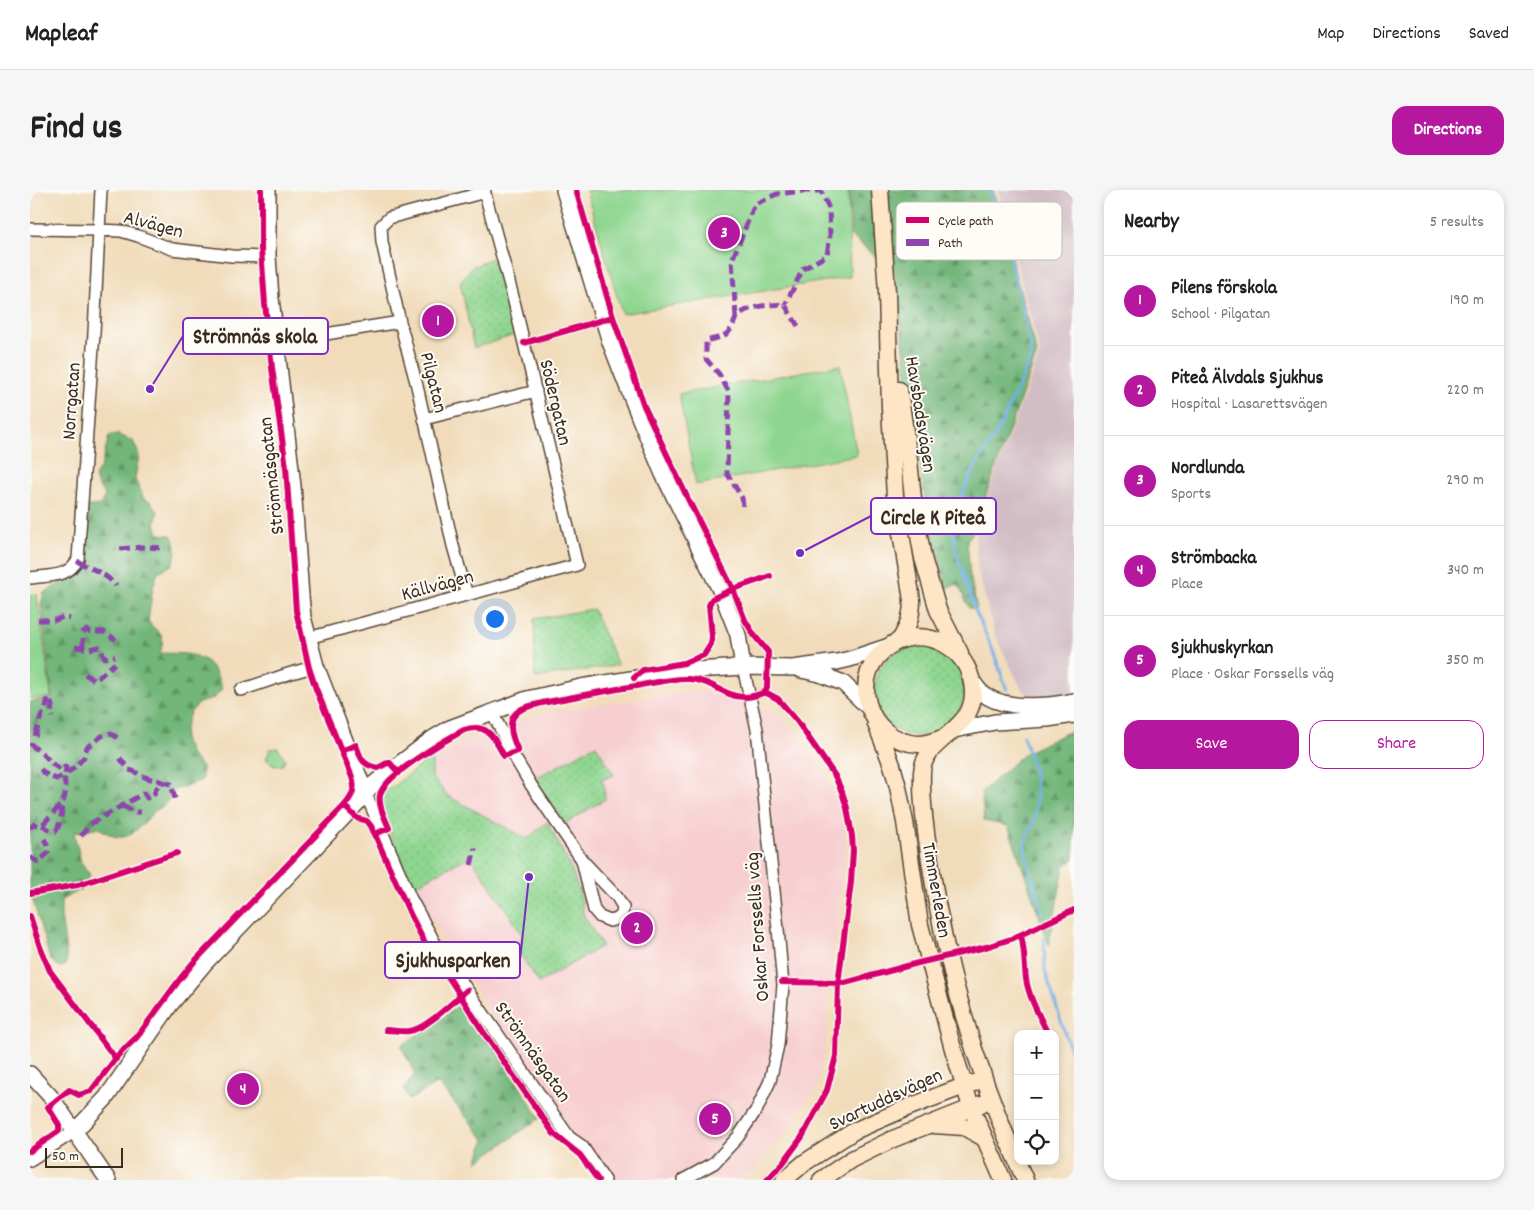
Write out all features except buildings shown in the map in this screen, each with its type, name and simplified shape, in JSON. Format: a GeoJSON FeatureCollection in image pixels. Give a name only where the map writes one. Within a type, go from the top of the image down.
{"type":"FeatureCollection","features":[{"type":"Feature","properties":{"kind":"main road","name":"Havsbadsvägen"},"geometry":{"type":"LineString","coordinates":[[880,190],[887,292],[890,416],[895,497],[912,600],[911,617],[908,626],[895,643]]}},
{"type":"Feature","properties":{"kind":"main road","name":"Havsbadsvägen"},"geometry":{"type":"LineString","coordinates":[[889,346],[895,364],[914,508],[923,558],[938,610],[963,660]]}},
{"type":"Feature","properties":{"kind":"main road"},"geometry":{"type":"LineString","coordinates":[[912,637],[924,637],[946,644],[963,660],[972,680],[971,702],[968,713],[950,734],[933,742],[920,744],[894,738],[883,730],[871,713],[866,694],[871,666],[879,655],[895,643],[912,637]]}},
{"type":"Feature","properties":{"kind":"main road","name":"Timmerleden"},"geometry":{"type":"LineString","coordinates":[[871,713],[892,765],[898,787],[920,925],[964,1086],[971,1107],[1003,1180]]}},
{"type":"Feature","properties":{"kind":"main road","name":"Timmerleden"},"geometry":{"type":"LineString","coordinates":[[950,734],[926,756],[923,764],[923,795],[940,923],[952,973],[984,1080],[1025,1180]]}},
{"type":"Feature","properties":{"kind":"main road","name":"Svartuddsvägen"},"geometry":{"type":"LineString","coordinates":[[784,1180],[804,1163],[854,1131],[964,1086],[984,1080]]}},
{"type":"Feature","properties":{"kind":"main road","name":"Svartuddsvägen"},"geometry":{"type":"LineString","coordinates":[[821,1180],[852,1159],[893,1139],[971,1107],[992,1101]]}},
{"type":"Feature","properties":{"kind":"main road","name":"Svartuddsvägen"},"geometry":{"type":"LineString","coordinates":[[927,1125],[964,1127],[984,1138]]}},
{"type":"Feature","properties":{"kind":"street","name":"Norrgatan"},"geometry":{"type":"LineString","coordinates":[[30,578],[61,574],[69,571],[78,558],[94,333],[101,190]]}},
{"type":"Feature","properties":{"kind":"street","name":"Strömnäsgatan"},"geometry":{"type":"LineString","coordinates":[[268,190],[268,256],[293,486],[301,596],[308,638],[316,666],[365,792],[410,897],[436,945],[569,1137],[582,1146],[606,1180]]}},
{"type":"Feature","properties":{"kind":"street"},"geometry":{"type":"LineString","coordinates":[[564,190],[610,342],[663,474],[722,594],[738,635],[743,667]]}},
{"type":"Feature","properties":{"kind":"street","name":"Pilgatan"},"geometry":{"type":"LineString","coordinates":[[466,595],[400,322],[382,242],[381,226],[389,218],[484,191]]}},
{"type":"Feature","properties":{"kind":"street","name":"Södergatan"},"geometry":{"type":"LineString","coordinates":[[484,191],[512,293],[576,565]]}},
{"type":"Feature","properties":{"kind":"street","name":"Alvägen"},"geometry":{"type":"LineString","coordinates":[[30,230],[99,230],[120,232],[138,236],[172,249],[232,256],[268,256]]}},
{"type":"Feature","properties":{"kind":"street"},"geometry":{"type":"LineString","coordinates":[[276,342],[400,322]]}},
{"type":"Feature","properties":{"kind":"street"},"geometry":{"type":"LineString","coordinates":[[424,419],[536,391]]}},
{"type":"Feature","properties":{"kind":"street","name":"Källvägen"},"geometry":{"type":"LineString","coordinates":[[308,638],[576,565]]}},
{"type":"Feature","properties":{"kind":"street"},"geometry":{"type":"LineString","coordinates":[[784,668],[837,662],[858,657],[895,643]]}},
{"type":"Feature","properties":{"kind":"street"},"geometry":{"type":"LineString","coordinates":[[241,690],[316,666]]}},
{"type":"Feature","properties":{"kind":"street"},"geometry":{"type":"LineString","coordinates":[[30,1160],[74,1132],[106,1098],[170,1005],[195,974],[227,938],[360,800],[365,792],[432,739],[459,724],[527,699],[580,687],[681,671],[743,667],[797,669],[837,680],[843,683],[871,713]]}},
{"type":"Feature","properties":{"kind":"street","name":"Oskar Forssells väg"},"geometry":{"type":"LineString","coordinates":[[683,1180],[714,1163],[738,1137],[757,1109],[770,1080],[778,1045],[782,985],[778,929],[758,730],[743,667]]}},
{"type":"Feature","properties":{"kind":"street"},"geometry":{"type":"LineString","coordinates":[[972,680],[979,691],[989,698],[1001,702],[1031,706],[1074,701]]}},
{"type":"Feature","properties":{"kind":"street"},"geometry":{"type":"LineString","coordinates":[[492,712],[519,765],[582,860],[617,897],[623,907],[622,915],[617,920],[610,921],[600,917],[594,910],[582,860]]}},
{"type":"Feature","properties":{"kind":"street"},"geometry":{"type":"LineString","coordinates":[[950,734],[995,722],[1048,719],[1074,715]]}},
{"type":"Feature","properties":{"kind":"street"},"geometry":{"type":"LineString","coordinates":[[30,1074],[51,1098],[108,1180]]}},
{"type":"Feature","properties":{"kind":"shaded area"},"geometry":{"type":"Polygon","coordinates":[[[998,190],[1074,190],[1074,694],[1062,697],[1035,698],[1023,692],[995,635],[978,571],[975,536],[991,485],[1040,353],[1016,260],[1062,260],[1062,202],[1001,202],[998,190]]]}},
{"type":"Feature","properties":{"kind":"shaded area"},"geometry":{"type":"Polygon","coordinates":[[[703,690],[729,696],[781,717],[818,761],[837,799],[847,844],[827,998],[826,1042],[817,1085],[785,1133],[751,1171],[739,1180],[604,1180],[507,1039],[411,887],[376,799],[432,757],[508,724],[543,713],[703,690]]]}},
{"type":"Feature","properties":{"kind":"green space"},"geometry":{"type":"Polygon","coordinates":[[[586,190],[848,190],[850,277],[622,314],[586,190]]]}},
{"type":"Feature","properties":{"kind":"green space"},"geometry":{"type":"Polygon","coordinates":[[[849,190],[993,190],[996,202],[896,202],[896,260],[1012,260],[1037,353],[972,534],[967,540],[970,577],[977,608],[969,608],[958,584],[946,588],[926,505],[909,393],[895,272],[851,236],[849,190]]]}},
{"type":"Feature","properties":{"kind":"green space"},"geometry":{"type":"Polygon","coordinates":[[[492,258],[515,335],[474,348],[460,282],[472,267],[492,258]]]}},
{"type":"Feature","properties":{"kind":"green space"},"geometry":{"type":"Polygon","coordinates":[[[840,365],[857,455],[696,485],[679,394],[840,365]]]}},
{"type":"Feature","properties":{"kind":"green space"},"geometry":{"type":"Polygon","coordinates":[[[117,434],[133,441],[139,455],[135,479],[144,499],[150,501],[158,512],[155,523],[158,534],[171,535],[176,546],[172,565],[158,572],[153,587],[148,621],[162,637],[160,653],[188,654],[201,658],[214,669],[222,689],[214,698],[199,703],[190,713],[185,728],[184,739],[191,755],[202,767],[202,780],[172,791],[168,801],[129,835],[116,837],[98,827],[74,833],[81,862],[90,875],[84,888],[61,900],[61,915],[67,959],[65,966],[59,967],[50,959],[30,890],[30,702],[52,698],[41,605],[44,593],[70,577],[79,568],[85,557],[88,506],[101,505],[105,495],[97,484],[95,476],[101,467],[109,436],[117,434]]]}},
{"type":"Feature","properties":{"kind":"green space"},"geometry":{"type":"Polygon","coordinates":[[[37,594],[51,697],[30,699],[30,595],[37,594]]]}},
{"type":"Feature","properties":{"kind":"green space"},"geometry":{"type":"Polygon","coordinates":[[[593,609],[618,665],[535,678],[534,619],[593,609]]]}},
{"type":"Feature","properties":{"kind":"green space"},"geometry":{"type":"Polygon","coordinates":[[[919,646],[936,649],[951,659],[961,674],[964,691],[961,708],[951,723],[936,733],[919,736],[902,733],[887,723],[877,708],[874,691],[877,674],[887,659],[902,649],[919,646]]]}},
{"type":"Feature","properties":{"kind":"green space"},"geometry":{"type":"Polygon","coordinates":[[[1074,729],[1074,859],[1064,866],[1049,945],[1008,826],[984,821],[981,792],[1025,753],[1074,729]]]}},
{"type":"Feature","properties":{"kind":"green space"},"geometry":{"type":"Polygon","coordinates":[[[596,745],[614,775],[601,780],[604,784],[605,799],[565,824],[534,779],[596,745]]]}},
{"type":"Feature","properties":{"kind":"green space"},"geometry":{"type":"Polygon","coordinates":[[[278,748],[285,759],[283,765],[274,766],[266,759],[270,749],[278,748]]]}},
{"type":"Feature","properties":{"kind":"green space"},"geometry":{"type":"Polygon","coordinates":[[[432,757],[432,777],[448,796],[527,839],[547,822],[571,868],[582,900],[583,914],[602,946],[539,983],[518,951],[522,934],[470,856],[412,887],[376,799],[432,757]]]}},
{"type":"Feature","properties":{"kind":"green space"},"geometry":{"type":"Polygon","coordinates":[[[464,1002],[540,1118],[477,1162],[485,1140],[438,1083],[409,1100],[404,1089],[415,1074],[401,1046],[464,1002]]]}},
{"type":"Feature","properties":{"kind":"waterway"},"geometry":{"type":"LineString","coordinates":[[990,190],[993,202]]}},
{"type":"Feature","properties":{"kind":"waterway"},"geometry":{"type":"LineString","coordinates":[[1007,690],[992,648],[975,610],[956,551],[952,515],[975,467],[999,429],[1031,359],[1030,342],[1010,260]]}},
{"type":"Feature","properties":{"kind":"waterway"},"geometry":{"type":"LineString","coordinates":[[1023,736],[1033,767],[1037,799],[1034,822],[1026,840],[1025,849],[1043,913]]}},
{"type":"Feature","properties":{"kind":"waterway"},"geometry":{"type":"LineString","coordinates":[[1044,938],[1045,971],[1074,1061]]}},
{"type":"Feature","properties":{"kind":"marked path"},"geometry":{"type":"LineString","coordinates":[[736,317],[732,260],[755,204],[777,194],[821,191],[829,209],[830,235],[827,255],[803,269],[785,305]]}},
{"type":"Feature","properties":{"kind":"marked path"},"geometry":{"type":"LineString","coordinates":[[743,506],[742,498],[727,473],[729,392],[719,374],[706,359],[706,341],[721,337],[729,332],[739,314],[766,305],[785,305],[798,326]]}},
{"type":"Feature","properties":{"kind":"marked path"},"geometry":{"type":"LineString","coordinates":[[120,549],[142,547],[165,548]]}},
{"type":"Feature","properties":{"kind":"marked path"},"geometry":{"type":"LineString","coordinates":[[77,561],[103,574],[116,586]]}},
{"type":"Feature","properties":{"kind":"marked path"},"geometry":{"type":"LineString","coordinates":[[38,620],[56,620],[63,617],[70,619]]}},
{"type":"Feature","properties":{"kind":"marked path"},"geometry":{"type":"LineString","coordinates":[[83,648],[83,632],[87,630],[91,632],[104,632],[116,640]]}},
{"type":"Feature","properties":{"kind":"marked path"},"geometry":{"type":"LineString","coordinates":[[75,647],[89,649],[99,647],[105,658],[115,656]]}},
{"type":"Feature","properties":{"kind":"marked path"},"geometry":{"type":"LineString","coordinates":[[85,674],[94,680],[115,663]]}},
{"type":"Feature","properties":{"kind":"marked path"},"geometry":{"type":"LineString","coordinates":[[35,736],[48,698],[52,705],[51,713],[53,717]]}},
{"type":"Feature","properties":{"kind":"marked path"},"geometry":{"type":"LineString","coordinates":[[30,828],[34,824],[40,826],[43,824],[60,806],[65,795],[65,775],[84,757],[87,747],[102,736],[110,733],[118,738]]}},
{"type":"Feature","properties":{"kind":"marked path"},"geometry":{"type":"LineString","coordinates":[[30,743],[56,767],[58,768],[63,764],[66,768],[65,775],[57,779],[48,776],[38,766]]}},
{"type":"Feature","properties":{"kind":"marked path"},"geometry":{"type":"LineString","coordinates":[[120,758],[129,770],[162,782]]}},
{"type":"Feature","properties":{"kind":"marked path"},"geometry":{"type":"LineString","coordinates":[[81,836],[90,824],[144,793],[147,798],[154,794],[162,782],[171,784],[176,802]]}},
{"type":"Feature","properties":{"kind":"marked path"},"geometry":{"type":"LineString","coordinates":[[42,825],[56,831],[61,818],[62,804]]}},
{"type":"Feature","properties":{"kind":"marked path"},"geometry":{"type":"LineString","coordinates":[[122,806],[136,812],[141,812]]}},
{"type":"Feature","properties":{"kind":"marked path"},"geometry":{"type":"LineString","coordinates":[[30,857],[38,862],[47,854],[49,849],[44,839]]}},
{"type":"Feature","properties":{"kind":"marked path"},"geometry":{"type":"LineString","coordinates":[[471,865],[475,848]]}},
{"type":"Feature","properties":{"kind":"cycle path"},"geometry":{"type":"LineString","coordinates":[[30,1151],[59,1131],[59,1125],[48,1107],[69,1090],[79,1095],[91,1091],[119,1054],[137,1037],[193,963],[344,806],[352,793],[354,785],[316,689],[309,668],[296,611],[286,467],[265,304],[261,249],[261,190]]}},
{"type":"Feature","properties":{"kind":"cycle path"},"geometry":{"type":"LineString","coordinates":[[375,834],[389,828],[380,803],[380,795],[384,787],[403,768],[464,730],[472,728],[485,730],[493,738],[504,756],[518,751],[511,728],[513,717],[522,709],[542,703],[676,679],[700,681],[743,697],[765,692],[767,687],[768,652],[745,620],[733,589],[644,406],[613,317],[576,190]]}},
{"type":"Feature","properties":{"kind":"cycle path"},"geometry":{"type":"LineString","coordinates":[[524,343],[613,317]]}},
{"type":"Feature","properties":{"kind":"cycle path"},"geometry":{"type":"LineString","coordinates":[[634,678],[643,670],[684,663],[704,655],[711,644],[709,605],[712,599],[733,589],[770,576]]}},
{"type":"Feature","properties":{"kind":"cycle path"},"geometry":{"type":"LineString","coordinates":[[765,692],[778,699],[797,721],[835,776],[847,808],[853,851],[838,984],[836,1056],[827,1090],[802,1137],[783,1163],[767,1180]]}},
{"type":"Feature","properties":{"kind":"cycle path"},"geometry":{"type":"LineString","coordinates":[[341,751],[356,745],[365,763],[378,768],[389,762],[399,773]]}},
{"type":"Feature","properties":{"kind":"cycle path"},"geometry":{"type":"LineString","coordinates":[[344,806],[357,818],[367,821],[371,826],[424,941],[484,1033],[554,1134],[580,1155],[598,1180]]}},
{"type":"Feature","properties":{"kind":"cycle path"},"geometry":{"type":"LineString","coordinates":[[30,893],[78,885],[177,853]]}},
{"type":"Feature","properties":{"kind":"cycle path"},"geometry":{"type":"LineString","coordinates":[[782,982],[845,983],[986,947],[1011,939],[1074,910]]}},
{"type":"Feature","properties":{"kind":"cycle path"},"geometry":{"type":"LineString","coordinates":[[30,916],[50,971],[116,1059]]}},
{"type":"Feature","properties":{"kind":"cycle path"},"geometry":{"type":"LineString","coordinates":[[1021,936],[1027,986],[1046,1030]]}},
{"type":"Feature","properties":{"kind":"cycle path"},"geometry":{"type":"LineString","coordinates":[[386,1030],[406,1031],[423,1026],[467,990]]}},
{"type":"Feature","properties":{"kind":"place","name":"Nordlunda"},"geometry":{"type":"Point","coordinates":[724,233]}},
{"type":"Feature","properties":{"kind":"place","name":"Pilens förskola"},"geometry":{"type":"Point","coordinates":[438,321]}},
{"type":"Feature","properties":{"kind":"place","name":"Strömnäs skola"},"geometry":{"type":"Point","coordinates":[150,389]}},
{"type":"Feature","properties":{"kind":"place","name":"Circle K Piteå"},"geometry":{"type":"Point","coordinates":[800,553]}},
{"type":"Feature","properties":{"kind":"place","name":"Sjukhusparken"},"geometry":{"type":"Point","coordinates":[529,877]}},
{"type":"Feature","properties":{"kind":"place","name":"Piteå Älvdals Sjukhus"},"geometry":{"type":"Point","coordinates":[637,928]}},
{"type":"Feature","properties":{"kind":"place","name":"Strömbacka"},"geometry":{"type":"Point","coordinates":[243,1089]}},
{"type":"Feature","properties":{"kind":"place","name":"Sjukhuskyrkan"},"geometry":{"type":"Point","coordinates":[715,1119]}}]}
